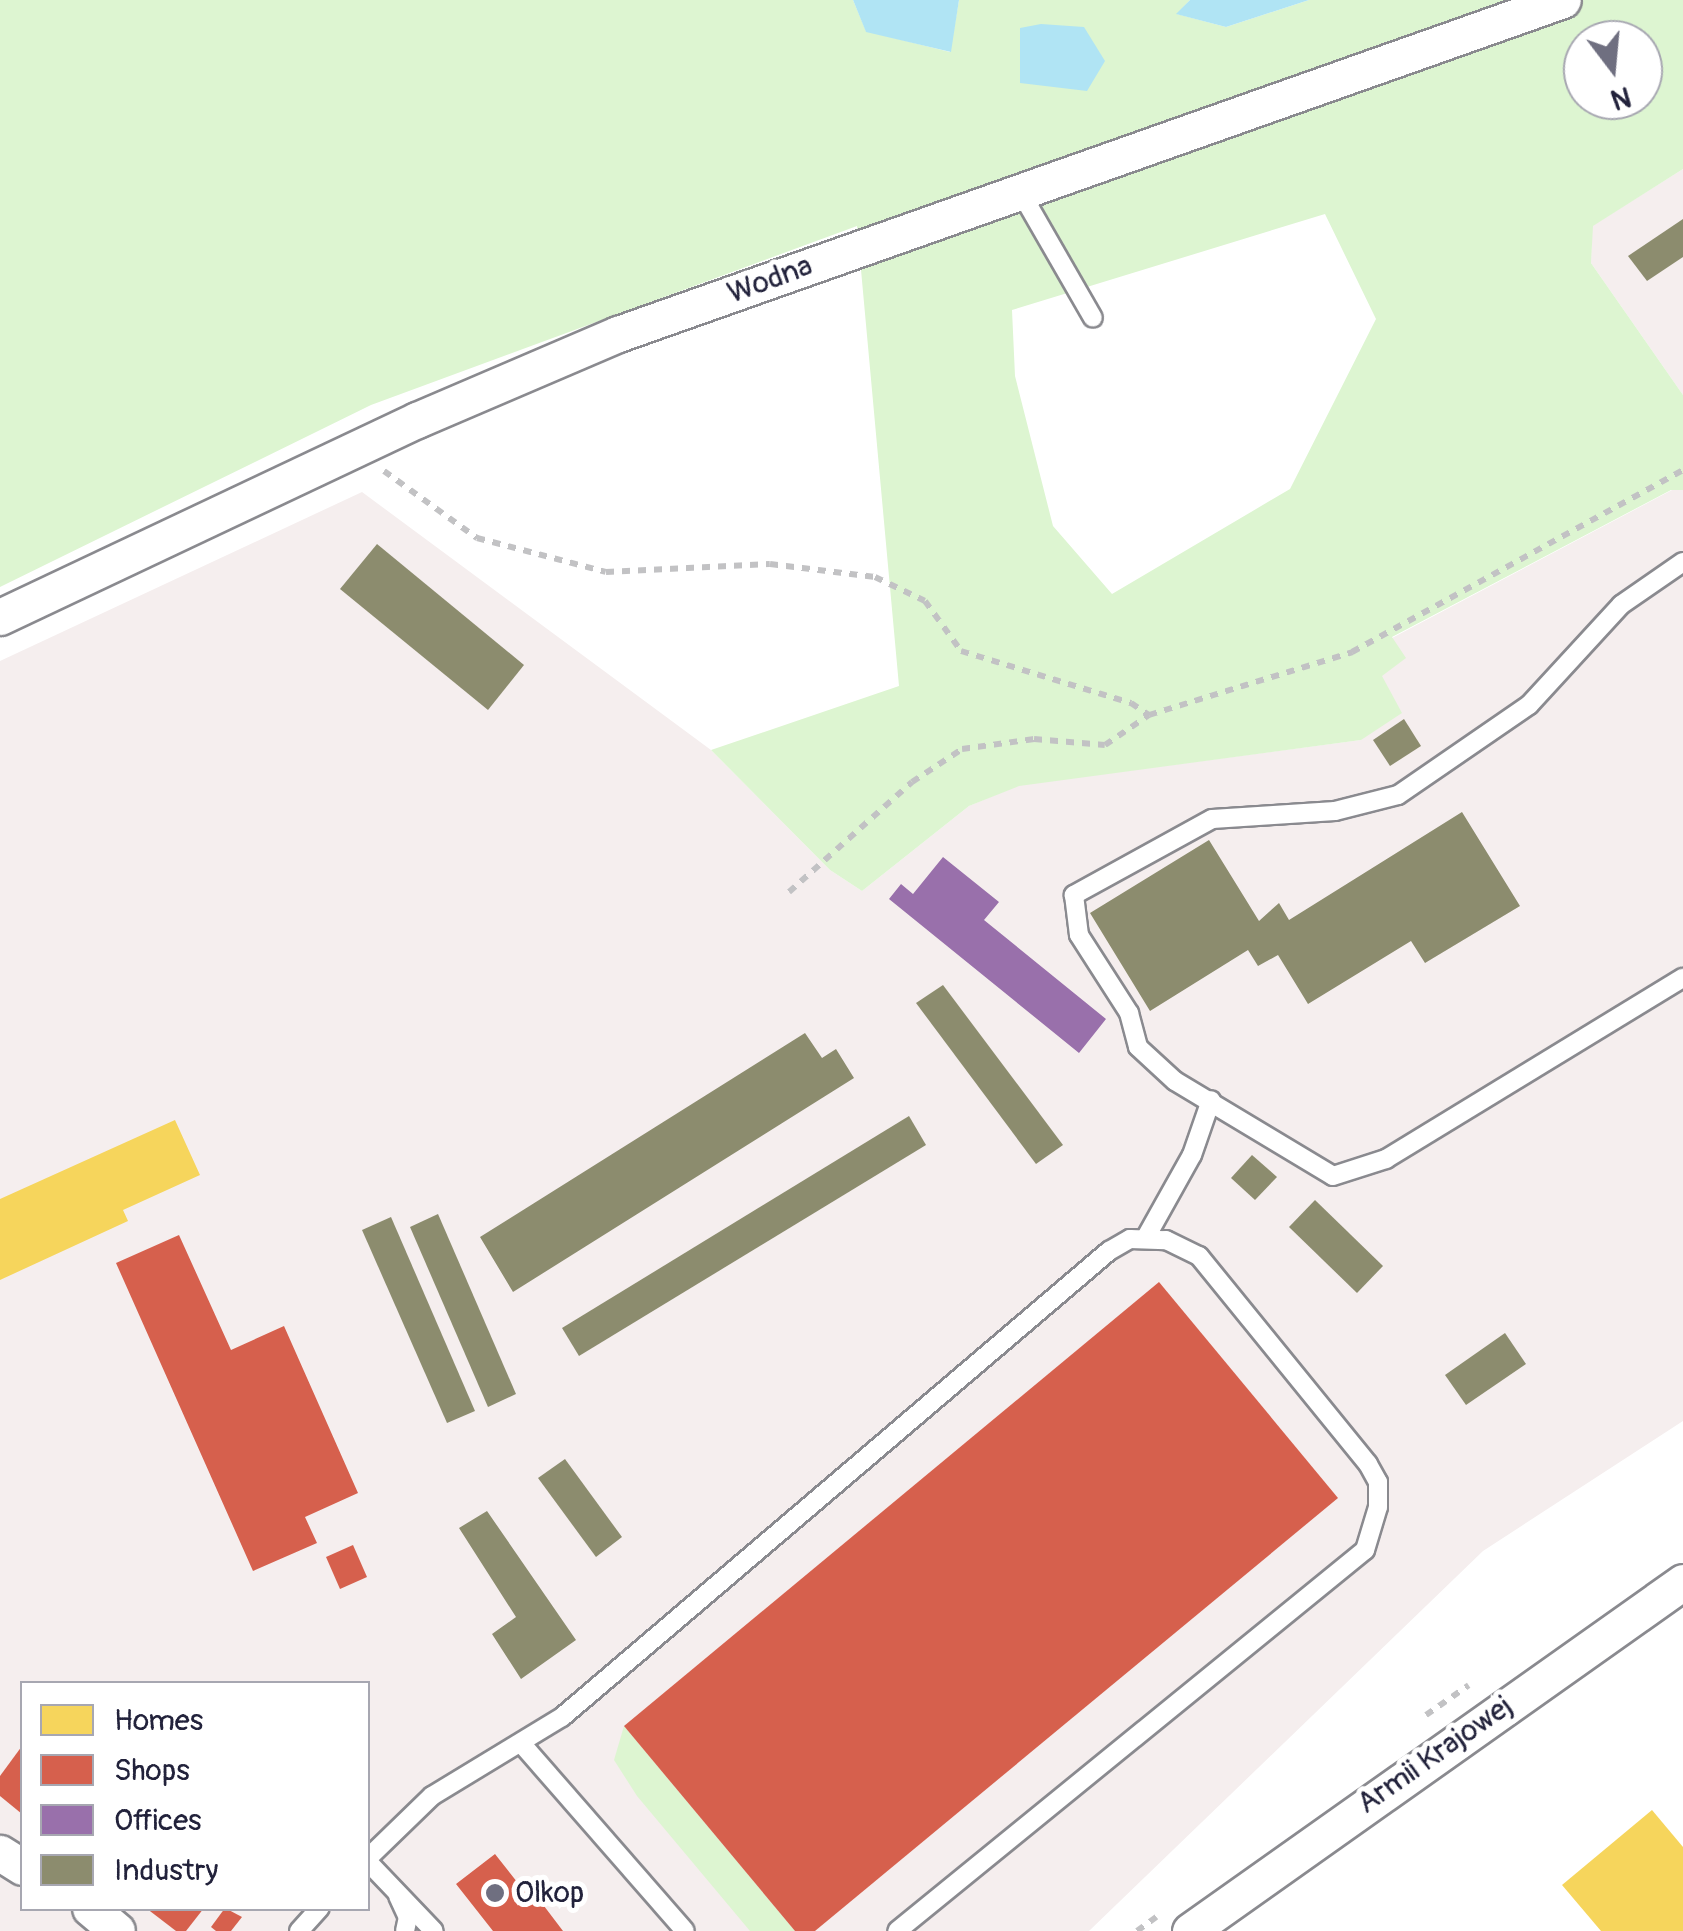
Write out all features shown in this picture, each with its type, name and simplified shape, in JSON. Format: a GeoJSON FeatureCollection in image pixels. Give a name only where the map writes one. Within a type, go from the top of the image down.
{"type":"FeatureCollection","features":[{"type":"Feature","properties":{"kind":"street","name":"Wodna"},"geometry":{"type":"LineString","coordinates":[[0,617],[368,444],[618,334],[1563,0]]}},
{"type":"Feature","properties":{"kind":"street","name":"Armii Krajowej"},"geometry":{"type":"LineString","coordinates":[[1190,1931],[1683,1582]]}},
{"type":"Feature","properties":{"kind":"street"},"geometry":{"type":"LineString","coordinates":[[94,1911],[117,1931]]}},
{"type":"Feature","properties":{"kind":"lane"},"geometry":{"type":"LineString","coordinates":[[1020,191],[1092,318]]}},
{"type":"Feature","properties":{"kind":"lane"},"geometry":{"type":"LineString","coordinates":[[1683,562],[1621,605],[1529,705],[1398,795],[1335,811],[1212,819],[1074,894],[1080,936],[1128,1013],[1138,1047],[1175,1082],[1333,1176],[1386,1159],[1683,978]]}},
{"type":"Feature","properties":{"kind":"lane"},"geometry":{"type":"LineString","coordinates":[[1145,1239],[1192,1154],[1211,1100]]}},
{"type":"Feature","properties":{"kind":"lane"},"geometry":{"type":"LineString","coordinates":[[370,1858],[432,1796],[562,1717],[1110,1251],[1145,1239],[1166,1240],[1199,1256],[1368,1464],[1378,1482],[1378,1508],[1365,1550],[897,1931]]}},
{"type":"Feature","properties":{"kind":"lane"},"geometry":{"type":"LineString","coordinates":[[521,1742],[685,1931]]}},
{"type":"Feature","properties":{"kind":"lane"},"geometry":{"type":"LineString","coordinates":[[370,1862],[434,1931]]}},
{"type":"Feature","properties":{"kind":"lane"},"geometry":{"type":"LineString","coordinates":[[394,1887],[408,1916],[405,1931]]}},
{"type":"Feature","properties":{"kind":"lane"},"geometry":{"type":"LineString","coordinates":[[299,1931],[317,1911]]}},
{"type":"Feature","properties":{"kind":"path"},"geometry":{"type":"LineString","coordinates":[[368,444],[391,481],[477,538],[606,572],[770,564],[875,577],[925,600],[961,651],[1131,703],[1149,715]]}},
{"type":"Feature","properties":{"kind":"path"},"geometry":{"type":"LineString","coordinates":[[790,892],[912,782],[962,749],[1034,739],[1105,745],[1149,715],[1352,652],[1683,470]]}},
{"type":"Feature","properties":{"kind":"shaded area"},"geometry":{"type":"Polygon","coordinates":[[[1683,169],[1683,395],[1591,263],[1592,226],[1683,169]]]}},
{"type":"Feature","properties":{"kind":"shaded area"},"geometry":{"type":"Polygon","coordinates":[[[1672,490],[1683,490],[1683,1421],[1483,1551],[1089,1931],[0,1931],[0,661],[362,492],[711,750],[830,870],[862,891],[969,806],[1019,785],[1361,740],[1392,638],[1672,490]]]}},
{"type":"Feature","properties":{"kind":"green space"},"geometry":{"type":"Polygon","coordinates":[[[0,0],[853,0],[866,31],[950,52],[959,0],[1190,0],[1177,14],[1226,27],[1309,0],[1683,0],[1683,169],[1593,226],[1591,263],[1683,395],[1683,490],[1671,490],[1392,637],[1406,658],[1382,676],[1402,713],[1361,740],[1019,786],[969,806],[862,891],[830,870],[711,750],[899,686],[857,226],[371,405],[0,587],[0,0]],[[1325,214],[1012,310],[1015,376],[1053,526],[1112,594],[1290,489],[1376,319],[1325,214]]]}},
{"type":"Feature","properties":{"kind":"green space"},"geometry":{"type":"Polygon","coordinates":[[[624,1726],[795,1931],[750,1931],[637,1796],[614,1760],[624,1726]]]}},
{"type":"Feature","properties":{"kind":"water"},"geometry":{"type":"Polygon","coordinates":[[[853,0],[959,0],[951,52],[866,32],[853,0]]]}},
{"type":"Feature","properties":{"kind":"water"},"geometry":{"type":"Polygon","coordinates":[[[1190,0],[1309,0],[1226,27],[1176,14],[1190,0]]]}},
{"type":"Feature","properties":{"kind":"water"},"geometry":{"type":"Polygon","coordinates":[[[1041,24],[1084,27],[1105,61],[1087,91],[1020,83],[1020,28],[1041,24]]]}},
{"type":"Feature","properties":{"kind":"building: Homes"},"geometry":{"type":"Polygon","coordinates":[[[175,1120],[200,1175],[123,1210],[128,1221],[0,1280],[0,1199],[175,1120]]]}},
{"type":"Feature","properties":{"kind":"building: Homes"},"geometry":{"type":"Polygon","coordinates":[[[1652,1810],[1683,1847],[1683,1931],[1601,1931],[1562,1885],[1652,1810]]]}},
{"type":"Feature","properties":{"kind":"building: Shops"},"geometry":{"type":"Polygon","coordinates":[[[179,1235],[231,1350],[284,1326],[358,1493],[305,1517],[317,1543],[253,1571],[116,1263],[179,1235]]]}},
{"type":"Feature","properties":{"kind":"building: Shops"},"geometry":{"type":"Polygon","coordinates":[[[1159,1282],[1338,1498],[815,1931],[795,1931],[624,1726],[1159,1282]]]}},
{"type":"Feature","properties":{"kind":"building: Shops"},"geometry":{"type":"Polygon","coordinates":[[[353,1545],[367,1577],[340,1589],[326,1557],[353,1545]]]}},
{"type":"Feature","properties":{"kind":"building: Shops"},"geometry":{"type":"Polygon","coordinates":[[[20,1749],[20,1812],[0,1796],[0,1776],[20,1749]]]}},
{"type":"Feature","properties":{"kind":"building: Shops","name":"Olkop"},"geometry":{"type":"Polygon","coordinates":[[[495,1854],[536,1906],[541,1902],[563,1931],[493,1931],[456,1884],[495,1854]]]}},
{"type":"Feature","properties":{"kind":"building: Shops"},"geometry":{"type":"Polygon","coordinates":[[[150,1911],[202,1911],[186,1931],[176,1931],[150,1911]]]}},
{"type":"Feature","properties":{"kind":"building: Shops"},"geometry":{"type":"Polygon","coordinates":[[[223,1911],[242,1917],[231,1931],[211,1927],[223,1911]]]}},
{"type":"Feature","properties":{"kind":"building: Offices"},"geometry":{"type":"Polygon","coordinates":[[[943,857],[999,902],[984,920],[1106,1019],[1079,1053],[889,899],[901,884],[913,894],[943,857]]]}},
{"type":"Feature","properties":{"kind":"building: Industry"},"geometry":{"type":"Polygon","coordinates":[[[1683,219],[1683,257],[1647,281],[1628,256],[1683,219]]]}},
{"type":"Feature","properties":{"kind":"building: Industry"},"geometry":{"type":"Polygon","coordinates":[[[377,544],[524,665],[488,710],[340,589],[377,544]]]}},
{"type":"Feature","properties":{"kind":"building: Industry"},"geometry":{"type":"Polygon","coordinates":[[[1404,719],[1421,746],[1390,766],[1373,740],[1404,719]]]}},
{"type":"Feature","properties":{"kind":"building: Industry"},"geometry":{"type":"Polygon","coordinates":[[[1462,812],[1520,906],[1425,963],[1411,941],[1308,1004],[1278,955],[1258,966],[1248,950],[1150,1011],[1090,913],[1209,840],[1259,921],[1279,903],[1289,920],[1462,812]]]}},
{"type":"Feature","properties":{"kind":"building: Industry"},"geometry":{"type":"Polygon","coordinates":[[[943,985],[1063,1145],[1036,1164],[916,1003],[943,985]]]}},
{"type":"Feature","properties":{"kind":"building: Industry"},"geometry":{"type":"Polygon","coordinates":[[[805,1033],[822,1058],[836,1049],[854,1078],[513,1292],[480,1237],[805,1033]]]}},
{"type":"Feature","properties":{"kind":"building: Industry"},"geometry":{"type":"Polygon","coordinates":[[[909,1116],[926,1145],[579,1356],[562,1328],[909,1116]]]}},
{"type":"Feature","properties":{"kind":"building: Industry"},"geometry":{"type":"Polygon","coordinates":[[[1252,1155],[1277,1177],[1255,1200],[1231,1178],[1252,1155]]]}},
{"type":"Feature","properties":{"kind":"building: Industry"},"geometry":{"type":"Polygon","coordinates":[[[1315,1200],[1383,1266],[1357,1293],[1289,1227],[1315,1200]]]}},
{"type":"Feature","properties":{"kind":"building: Industry"},"geometry":{"type":"Polygon","coordinates":[[[438,1214],[516,1394],[488,1407],[410,1227],[438,1214]]]}},
{"type":"Feature","properties":{"kind":"building: Industry"},"geometry":{"type":"Polygon","coordinates":[[[391,1217],[475,1411],[447,1423],[362,1230],[391,1217]]]}},
{"type":"Feature","properties":{"kind":"building: Industry"},"geometry":{"type":"Polygon","coordinates":[[[1505,1333],[1526,1364],[1466,1405],[1445,1375],[1505,1333]]]}},
{"type":"Feature","properties":{"kind":"building: Industry"},"geometry":{"type":"Polygon","coordinates":[[[565,1459],[622,1537],[596,1557],[538,1478],[565,1459]]]}},
{"type":"Feature","properties":{"kind":"building: Industry"},"geometry":{"type":"Polygon","coordinates":[[[487,1511],[576,1640],[521,1679],[492,1634],[516,1617],[459,1528],[487,1511]]]}},
{"type":"Feature","properties":{"kind":"place","name":"Olkop"},"geometry":{"type":"Point","coordinates":[495,1893]}}]}
